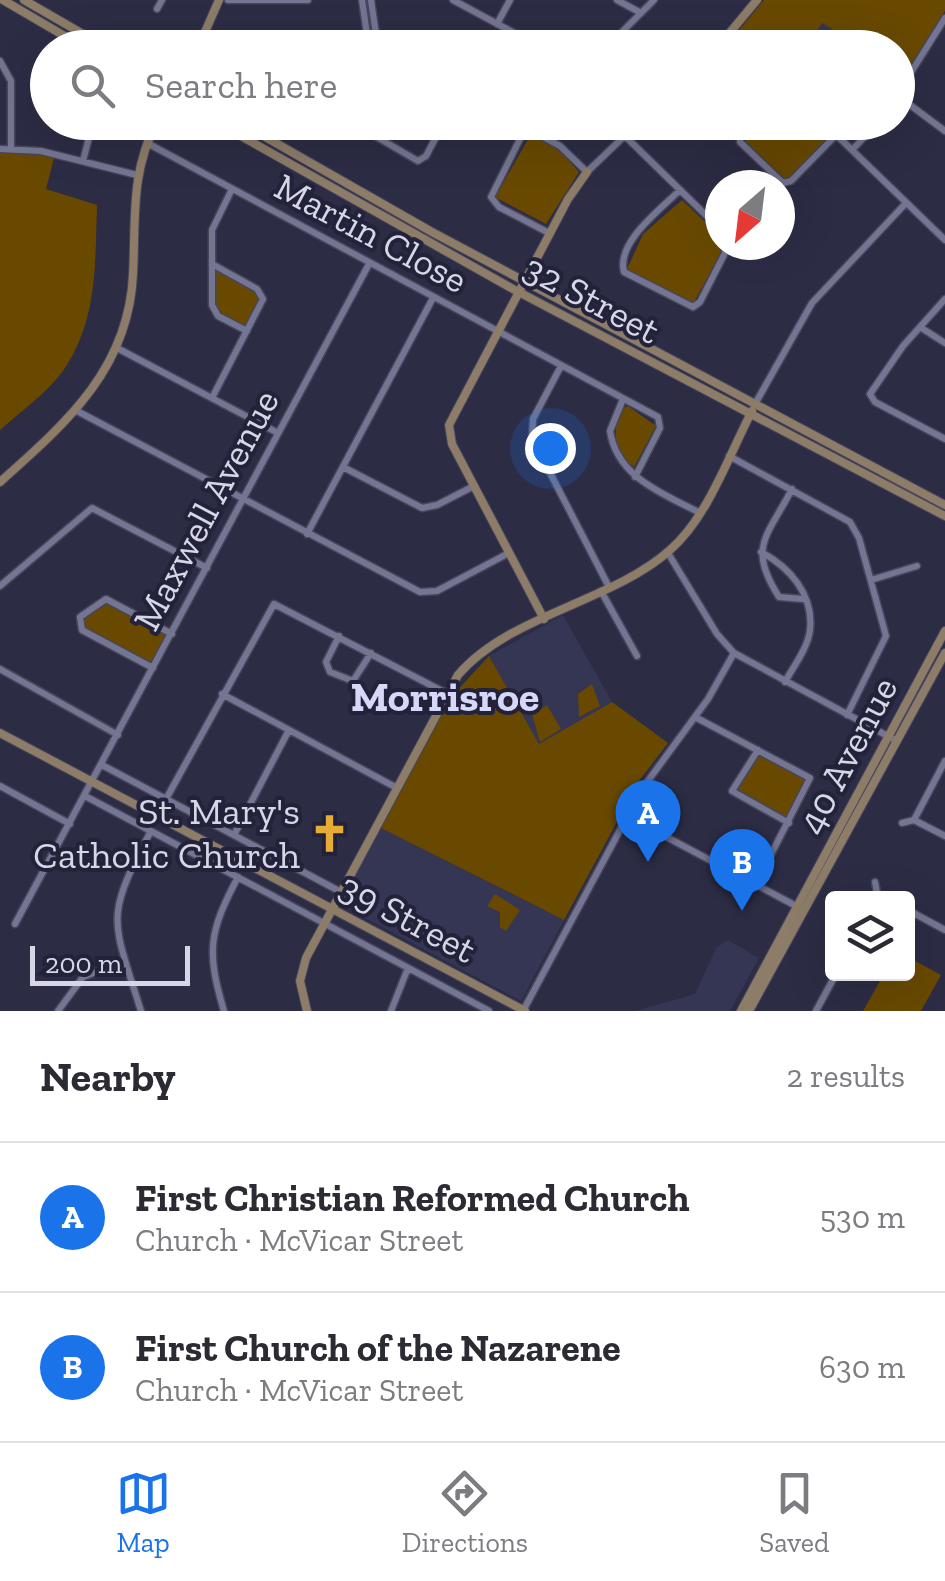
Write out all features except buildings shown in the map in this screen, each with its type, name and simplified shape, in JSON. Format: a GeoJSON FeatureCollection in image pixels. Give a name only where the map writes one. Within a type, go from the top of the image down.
{"type":"FeatureCollection","features":[{"type":"Feature","properties":{"kind":"main road"},"geometry":{"type":"LineString","coordinates":[[2,0],[54,30]]}},
{"type":"Feature","properties":{"kind":"main road"},"geometry":{"type":"LineString","coordinates":[[24,0],[76,30]]}},
{"type":"Feature","properties":{"kind":"main road"},"geometry":{"type":"LineString","coordinates":[[205,30],[219,0]]}},
{"type":"Feature","properties":{"kind":"main road"},"geometry":{"type":"LineString","coordinates":[[732,30],[757,0]]}},
{"type":"Feature","properties":{"kind":"main road","name":"32 Street"},"geometry":{"type":"LineString","coordinates":[[248,140],[518,291],[945,516]]}},
{"type":"Feature","properties":{"kind":"main road","name":"32 Street"},"geometry":{"type":"LineString","coordinates":[[271,140],[524,281],[945,505]]}},
{"type":"Feature","properties":{"kind":"main road"},"geometry":{"type":"LineString","coordinates":[[2,477],[77,412],[117,348],[132,286],[137,175],[147,142]]}},
{"type":"Feature","properties":{"kind":"main road"},"geometry":{"type":"LineString","coordinates":[[544,619],[452,444],[449,425],[549,233],[588,172]]}},
{"type":"Feature","properties":{"kind":"main road"},"geometry":{"type":"LineString","coordinates":[[306,1011],[301,970],[446,693],[481,654],[668,553],[698,512],[755,404]]}},
{"type":"Feature","properties":{"kind":"main road","name":"40 Avenue"},"geometry":{"type":"LineString","coordinates":[[749,1011],[945,631]]}},
{"type":"Feature","properties":{"kind":"main road","name":"40 Avenue"},"geometry":{"type":"LineString","coordinates":[[892,739],[945,653]]}},
{"type":"Feature","properties":{"kind":"main road","name":"39 Street"},"geometry":{"type":"LineString","coordinates":[[0,732],[524,1011]]}},
{"type":"Feature","properties":{"kind":"main road","name":"40 Avenue"},"geometry":{"type":"LineString","coordinates":[[741,1011],[801,908]]}},
{"type":"Feature","properties":{"kind":"street"},"geometry":{"type":"LineString","coordinates":[[156,10],[162,0]]}},
{"type":"Feature","properties":{"kind":"street"},"geometry":{"type":"LineString","coordinates":[[228,0],[308,0]]}},
{"type":"Feature","properties":{"kind":"street"},"geometry":{"type":"LineString","coordinates":[[362,0],[371,30]]}},
{"type":"Feature","properties":{"kind":"street"},"geometry":{"type":"LineString","coordinates":[[371,0],[371,30]]}},
{"type":"Feature","properties":{"kind":"street"},"geometry":{"type":"LineString","coordinates":[[453,0],[508,30]]}},
{"type":"Feature","properties":{"kind":"street"},"geometry":{"type":"LineString","coordinates":[[497,24],[510,0]]}},
{"type":"Feature","properties":{"kind":"street"},"geometry":{"type":"LineString","coordinates":[[617,0],[641,13]]}},
{"type":"Feature","properties":{"kind":"street"},"geometry":{"type":"LineString","coordinates":[[624,30],[654,0]]}},
{"type":"Feature","properties":{"kind":"street"},"geometry":{"type":"LineString","coordinates":[[915,67],[945,18]]}},
{"type":"Feature","properties":{"kind":"street"},"geometry":{"type":"LineString","coordinates":[[0,61],[12,80],[11,149]]}},
{"type":"Feature","properties":{"kind":"street"},"geometry":{"type":"LineString","coordinates":[[915,107],[945,131]]}},
{"type":"Feature","properties":{"kind":"street"},"geometry":{"type":"LineString","coordinates":[[82,161],[87,140]]}},
{"type":"Feature","properties":{"kind":"street"},"geometry":{"type":"LineString","coordinates":[[383,140],[418,160],[426,156],[434,140]]}},
{"type":"Feature","properties":{"kind":"street"},"geometry":{"type":"LineString","coordinates":[[520,140],[491,197],[499,207],[549,233]]}},
{"type":"Feature","properties":{"kind":"street"},"geometry":{"type":"LineString","coordinates":[[551,140],[588,172],[621,140]]}},
{"type":"Feature","properties":{"kind":"street"},"geometry":{"type":"LineString","coordinates":[[629,140],[705,214]]}},
{"type":"Feature","properties":{"kind":"street"},"geometry":{"type":"LineString","coordinates":[[740,140],[783,183],[791,181],[831,140]]}},
{"type":"Feature","properties":{"kind":"street"},"geometry":{"type":"LineString","coordinates":[[841,140],[945,240]]}},
{"type":"Feature","properties":{"kind":"street"},"geometry":{"type":"LineString","coordinates":[[852,150],[862,140]]}},
{"type":"Feature","properties":{"kind":"street","name":"Martin Close"},"geometry":{"type":"LineString","coordinates":[[147,142],[660,422],[635,477]]}},
{"type":"Feature","properties":{"kind":"street"},"geometry":{"type":"LineString","coordinates":[[0,149],[82,161],[137,175]]}},
{"type":"Feature","properties":{"kind":"street"},"geometry":{"type":"LineString","coordinates":[[232,190],[212,230],[214,311],[248,331]]}},
{"type":"Feature","properties":{"kind":"street"},"geometry":{"type":"LineString","coordinates":[[680,190],[636,237],[622,261],[624,272],[692,307],[700,302],[721,260]]}},
{"type":"Feature","properties":{"kind":"street"},"geometry":{"type":"LineString","coordinates":[[755,404],[812,303],[906,203]]}},
{"type":"Feature","properties":{"kind":"street"},"geometry":{"type":"LineString","coordinates":[[212,264],[261,292],[262,303],[212,398]]}},
{"type":"Feature","properties":{"kind":"street","name":"Maxwell Avenue"},"geometry":{"type":"LineString","coordinates":[[15,924],[369,264]]}},
{"type":"Feature","properties":{"kind":"street"},"geometry":{"type":"LineString","coordinates":[[307,534],[432,298]]}},
{"type":"Feature","properties":{"kind":"street"},"geometry":{"type":"LineString","coordinates":[[945,299],[873,386],[870,396],[945,439]]}},
{"type":"Feature","properties":{"kind":"street"},"geometry":{"type":"LineString","coordinates":[[920,326],[945,342]]}},
{"type":"Feature","properties":{"kind":"street"},"geometry":{"type":"LineString","coordinates":[[117,348],[278,433]]}},
{"type":"Feature","properties":{"kind":"street"},"geometry":{"type":"LineString","coordinates":[[561,366],[535,415],[532,438],[637,656]]}},
{"type":"Feature","properties":{"kind":"street"},"geometry":{"type":"LineString","coordinates":[[623,399],[611,423],[611,438],[635,477],[698,512]]}},
{"type":"Feature","properties":{"kind":"street"},"geometry":{"type":"LineString","coordinates":[[77,412],[424,593],[509,553]]}},
{"type":"Feature","properties":{"kind":"street"},"geometry":{"type":"LineString","coordinates":[[728,456],[852,525],[871,580],[885,641],[847,715]]}},
{"type":"Feature","properties":{"kind":"street"},"geometry":{"type":"LineString","coordinates":[[343,467],[422,508],[437,506],[474,486]]}},
{"type":"Feature","properties":{"kind":"street"},"geometry":{"type":"LineString","coordinates":[[792,490],[760,552],[761,566],[779,597],[803,599]]}},
{"type":"Feature","properties":{"kind":"street"},"geometry":{"type":"LineString","coordinates":[[0,586],[92,508],[207,568]]}},
{"type":"Feature","properties":{"kind":"street"},"geometry":{"type":"LineString","coordinates":[[760,552],[789,568],[803,599],[810,631],[785,682]]}},
{"type":"Feature","properties":{"kind":"street"},"geometry":{"type":"LineString","coordinates":[[668,553],[734,653],[892,739]]}},
{"type":"Feature","properties":{"kind":"street"},"geometry":{"type":"LineString","coordinates":[[871,580],[917,566]]}},
{"type":"Feature","properties":{"kind":"street"},"geometry":{"type":"LineString","coordinates":[[153,668],[84,632],[80,617],[98,600],[106,599],[172,634]]}},
{"type":"Feature","properties":{"kind":"street"},"geometry":{"type":"LineString","coordinates":[[166,799],[274,604],[446,693]]}},
{"type":"Feature","properties":{"kind":"street"},"geometry":{"type":"LineString","coordinates":[[339,636],[326,666],[348,681],[357,678],[371,653]]}},
{"type":"Feature","properties":{"kind":"street"},"geometry":{"type":"LineString","coordinates":[[524,1011],[646,782],[695,717],[734,653]]}},
{"type":"Feature","properties":{"kind":"street"},"geometry":{"type":"LineString","coordinates":[[0,670],[118,734]]}},
{"type":"Feature","properties":{"kind":"street"},"geometry":{"type":"LineString","coordinates":[[222,694],[396,788]]}},
{"type":"Feature","properties":{"kind":"street"},"geometry":{"type":"LineString","coordinates":[[695,717],[810,778],[756,884]]}},
{"type":"Feature","properties":{"kind":"street"},"geometry":{"type":"LineString","coordinates":[[234,835],[290,730]]}},
{"type":"Feature","properties":{"kind":"street"},"geometry":{"type":"LineString","coordinates":[[758,750],[732,790],[789,822]]}},
{"type":"Feature","properties":{"kind":"street"},"geometry":{"type":"LineString","coordinates":[[914,820],[945,761]]}},
{"type":"Feature","properties":{"kind":"street","name":"39 Street"},"geometry":{"type":"LineString","coordinates":[[102,765],[340,892]]}},
{"type":"Feature","properties":{"kind":"street"},"geometry":{"type":"LineString","coordinates":[[0,786],[70,824]]}},
{"type":"Feature","properties":{"kind":"street","name":"39 Street"},"geometry":{"type":"LineString","coordinates":[[85,796],[489,1011]]}},
{"type":"Feature","properties":{"kind":"street"},"geometry":{"type":"LineString","coordinates":[[627,816],[801,908]]}},
{"type":"Feature","properties":{"kind":"street"},"geometry":{"type":"LineString","coordinates":[[902,823],[914,820],[945,836]]}},
{"type":"Feature","properties":{"kind":"street"},"geometry":{"type":"LineString","coordinates":[[140,1011],[116,926],[118,898],[151,832]]}},
{"type":"Feature","properties":{"kind":"street"},"geometry":{"type":"LineString","coordinates":[[224,1011],[212,969],[211,942],[218,916],[238,877]]}},
{"type":"Feature","properties":{"kind":"street"},"geometry":{"type":"LineString","coordinates":[[874,882],[878,891]]}},
{"type":"Feature","properties":{"kind":"street"},"geometry":{"type":"LineString","coordinates":[[915,914],[945,930]]}},
{"type":"Feature","properties":{"kind":"street"},"geometry":{"type":"LineString","coordinates":[[58,1011],[83,977],[126,961]]}},
{"type":"Feature","properties":{"kind":"street"},"geometry":{"type":"LineString","coordinates":[[391,1011],[408,968]]}},
{"type":"Feature","properties":{"kind":"street"},"geometry":{"type":"LineString","coordinates":[[816,1011],[832,981]]}},
{"type":"Feature","properties":{"kind":"street"},"geometry":{"type":"LineString","coordinates":[[469,1000],[476,1011]]}},
{"type":"Feature","properties":{"kind":"shaded area"},"geometry":{"type":"Polygon","coordinates":[[[764,0],[945,0],[945,11],[915,58],[915,30],[834,30],[822,23],[818,30],[739,30],[764,0]]]}},
{"type":"Feature","properties":{"kind":"shaded area"},"geometry":{"type":"Polygon","coordinates":[[[822,22],[835,30],[817,30],[822,22]]]}},
{"type":"Feature","properties":{"kind":"shaded area"},"geometry":{"type":"Polygon","coordinates":[[[528,140],[554,144],[579,172],[546,224],[495,197],[528,140]]]}},
{"type":"Feature","properties":{"kind":"shaded area"},"geometry":{"type":"Polygon","coordinates":[[[746,140],[826,140],[795,171],[775,170],[746,140]]]}},
{"type":"Feature","properties":{"kind":"shaded area"},"geometry":{"type":"Polygon","coordinates":[[[0,149],[55,154],[46,189],[97,205],[92,291],[83,332],[63,371],[0,430],[0,149]]]}},
{"type":"Feature","properties":{"kind":"shaded area"},"geometry":{"type":"Polygon","coordinates":[[[682,200],[705,222],[705,260],[717,260],[693,304],[627,269],[643,234],[682,200]]]}},
{"type":"Feature","properties":{"kind":"shaded area"},"geometry":{"type":"Polygon","coordinates":[[[212,264],[262,294],[247,331],[214,311],[212,264]]]}},
{"type":"Feature","properties":{"kind":"shaded area"},"geometry":{"type":"Polygon","coordinates":[[[628,406],[656,426],[634,467],[622,455],[616,441],[618,417],[621,409],[628,406]]]}},
{"type":"Feature","properties":{"kind":"shaded area"},"geometry":{"type":"Polygon","coordinates":[[[100,599],[172,634],[153,668],[84,632],[82,614],[100,599]]]}},
{"type":"Feature","properties":{"kind":"shaded area"},"geometry":{"type":"Polygon","coordinates":[[[563,615],[612,702],[539,745],[489,656],[563,615]]]}},
{"type":"Feature","properties":{"kind":"shaded area"},"geometry":{"type":"Polygon","coordinates":[[[489,656],[539,744],[612,702],[668,743],[639,781],[564,920],[381,828],[452,696],[489,656]]]}},
{"type":"Feature","properties":{"kind":"shaded area"},"geometry":{"type":"Polygon","coordinates":[[[592,684],[600,706],[579,717],[578,694],[592,684]]]}},
{"type":"Feature","properties":{"kind":"shaded area"},"geometry":{"type":"Polygon","coordinates":[[[547,705],[561,729],[540,742],[532,714],[547,705]]]}},
{"type":"Feature","properties":{"kind":"shaded area"},"geometry":{"type":"Polygon","coordinates":[[[758,750],[808,776],[789,823],[735,793],[733,784],[758,750]]]}},
{"type":"Feature","properties":{"kind":"shaded area"},"geometry":{"type":"Polygon","coordinates":[[[381,828],[564,920],[521,1001],[339,904],[381,828]]]}},
{"type":"Feature","properties":{"kind":"shaded area"},"geometry":{"type":"Polygon","coordinates":[[[495,894],[520,910],[506,931],[500,927],[500,912],[487,906],[495,894]]]}},
{"type":"Feature","properties":{"kind":"shaded area"},"geometry":{"type":"Polygon","coordinates":[[[728,940],[759,958],[730,1011],[635,1011],[695,994],[716,948],[728,940]]]}},
{"type":"Feature","properties":{"kind":"shaded area"},"geometry":{"type":"Polygon","coordinates":[[[915,961],[941,975],[921,1011],[863,1011],[880,981],[915,981],[915,961]]]}},
{"type":"Feature","properties":{"kind":"place","name":"St. Mary's Catholic Church"},"geometry":{"type":"Point","coordinates":[330,833]}},
{"type":"Feature","properties":{"kind":"place","name":"First Christian Reformed Church"},"geometry":{"type":"Point","coordinates":[648,862]}},
{"type":"Feature","properties":{"kind":"place","name":"First Church of the Nazarene"},"geometry":{"type":"Point","coordinates":[742,911]}},
{"type":"Feature","properties":{"kind":"district","name":"Morrisroe"},"geometry":{"type":"Point","coordinates":[445,696]}}]}
